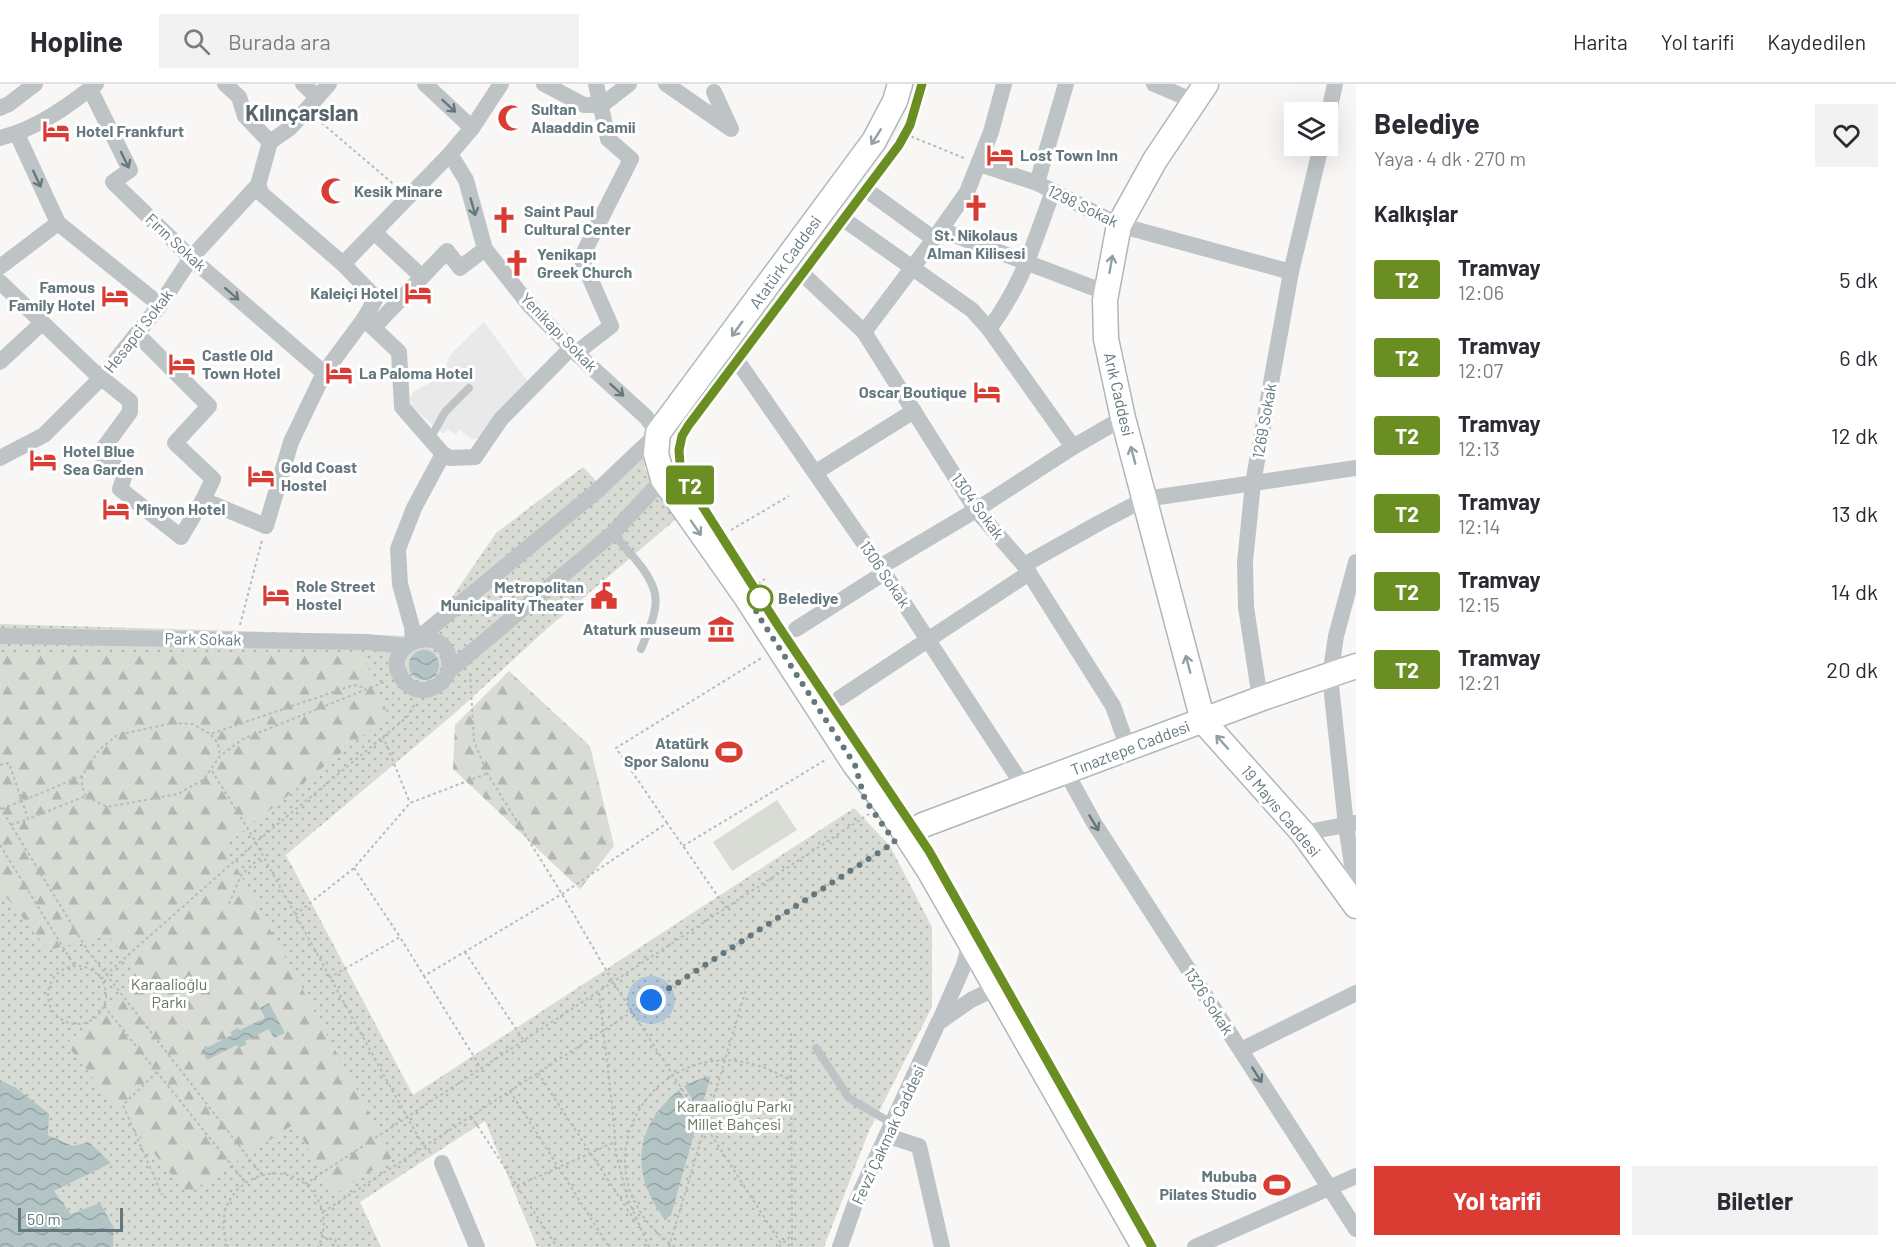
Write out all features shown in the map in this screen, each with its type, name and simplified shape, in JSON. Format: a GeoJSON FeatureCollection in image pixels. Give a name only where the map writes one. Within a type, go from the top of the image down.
{"type":"FeatureCollection","features":[{"type":"Feature","properties":{"kind":"street"},"geometry":{"type":"LineString","coordinates":[[0,108],[35,84]]}},
{"type":"Feature","properties":{"kind":"street"},"geometry":{"type":"LineString","coordinates":[[225,84],[239,97],[245,116],[270,142]]}},
{"type":"Feature","properties":{"kind":"street"},"geometry":{"type":"LineString","coordinates":[[303,84],[311,103]]}},
{"type":"Feature","properties":{"kind":"street"},"geometry":{"type":"LineString","coordinates":[[329,84],[290,128],[270,142],[258,185],[262,194],[343,264],[376,298],[369,323]]}},
{"type":"Feature","properties":{"kind":"street"},"geometry":{"type":"LineString","coordinates":[[425,84],[472,128]]}},
{"type":"Feature","properties":{"kind":"street"},"geometry":{"type":"LineString","coordinates":[[343,264],[450,154],[472,128],[501,84]]}},
{"type":"Feature","properties":{"kind":"street"},"geometry":{"type":"LineString","coordinates":[[544,84],[584,105],[602,105],[629,84]]}},
{"type":"Feature","properties":{"kind":"street"},"geometry":{"type":"LineString","coordinates":[[369,323],[399,352],[402,407],[443,454],[450,458],[475,457],[501,419],[574,351],[611,326],[581,258],[631,159],[608,139],[596,84]]}},
{"type":"Feature","properties":{"kind":"street"},"geometry":{"type":"LineString","coordinates":[[666,84],[731,129],[714,92]]}},
{"type":"Feature","properties":{"kind":"street","name":"Atatürk Caddesi"},"geometry":{"type":"LineString","coordinates":[[658,433],[867,150],[895,101],[900,84]]}},
{"type":"Feature","properties":{"kind":"street"},"geometry":{"type":"LineString","coordinates":[[864,332],[967,192],[991,132],[1004,84]]}},
{"type":"Feature","properties":{"kind":"street"},"geometry":{"type":"LineString","coordinates":[[1037,183],[1066,84]]}},
{"type":"Feature","properties":{"kind":"street"},"geometry":{"type":"LineString","coordinates":[[1154,84],[1200,92]]}},
{"type":"Feature","properties":{"kind":"street"},"geometry":{"type":"LineString","coordinates":[[1331,102],[1335,84]]}},
{"type":"Feature","properties":{"kind":"street"},"geometry":{"type":"LineString","coordinates":[[0,138],[17,134],[62,110],[93,86]]}},
{"type":"Feature","properties":{"kind":"street","name":"Fırın Sokak"},"geometry":{"type":"LineString","coordinates":[[93,86],[130,170],[113,182],[191,258],[324,373]]}},
{"type":"Feature","properties":{"kind":"street","name":"Arık Caddesi"},"geometry":{"type":"LineString","coordinates":[[1200,92],[1155,160],[1119,225],[1107,293],[1106,339],[1124,418],[1203,721]]}},
{"type":"Feature","properties":{"kind":"street"},"geometry":{"type":"LineString","coordinates":[[17,134],[58,223],[160,305]]}},
{"type":"Feature","properties":{"kind":"street","name":"Yenikapı Sokak"},"geometry":{"type":"LineString","coordinates":[[450,154],[466,180],[485,249],[530,306],[574,351],[646,417],[658,433]]}},
{"type":"Feature","properties":{"kind":"street","name":"1269 Sokak"},"geometry":{"type":"LineString","coordinates":[[1260,699],[1246,607],[1245,562],[1253,483],[1291,272],[1319,156]]}},
{"type":"Feature","properties":{"kind":"street","name":"1298 Sokak"},"geometry":{"type":"LineString","coordinates":[[979,164],[1037,183],[1119,225],[1291,272]]}},
{"type":"Feature","properties":{"kind":"street","name":"Hesapci Sokak"},"geometry":{"type":"LineString","coordinates":[[0,458],[44,435],[101,378],[160,305],[191,258],[258,185]]}},
{"type":"Feature","properties":{"kind":"street"},"geometry":{"type":"LineString","coordinates":[[989,329],[1005,308],[1019,283],[1053,190]]}},
{"type":"Feature","properties":{"kind":"street"},"geometry":{"type":"LineString","coordinates":[[872,194],[903,216],[938,234],[1027,262],[1107,293]]}},
{"type":"Feature","properties":{"kind":"street"},"geometry":{"type":"LineString","coordinates":[[849,222],[972,310],[989,329],[1073,447]]}},
{"type":"Feature","properties":{"kind":"street"},"geometry":{"type":"LineString","coordinates":[[0,267],[58,223]]}},
{"type":"Feature","properties":{"kind":"street"},"geometry":{"type":"LineString","coordinates":[[374,232],[421,276]]}},
{"type":"Feature","properties":{"kind":"street"},"geometry":{"type":"LineString","coordinates":[[203,500],[266,526],[291,442],[324,373],[369,323],[447,251],[460,268],[485,249]]}},
{"type":"Feature","properties":{"kind":"street","name":"1304 Sokak"},"geometry":{"type":"LineString","coordinates":[[807,278],[864,332],[976,510],[1026,569],[1113,706],[1128,748]]}},
{"type":"Feature","properties":{"kind":"street"},"geometry":{"type":"LineString","coordinates":[[0,282],[101,378],[130,401],[130,412],[100,453],[125,474],[120,489],[181,537],[213,479],[175,443],[209,406],[137,334]]}},
{"type":"Feature","properties":{"kind":"street"},"geometry":{"type":"LineString","coordinates":[[0,362],[42,323]]}},
{"type":"Feature","properties":{"kind":"street","name":"1306 Sokak"},"geometry":{"type":"LineString","coordinates":[[741,366],[882,570],[1024,787]]}},
{"type":"Feature","properties":{"kind":"street"},"geometry":{"type":"LineString","coordinates":[[816,472],[914,411]]}},
{"type":"Feature","properties":{"kind":"street"},"geometry":{"type":"LineString","coordinates":[[796,629],[846,597],[882,570],[1073,447],[1124,418]]}},
{"type":"Feature","properties":{"kind":"street"},"geometry":{"type":"LineString","coordinates":[[658,433],[656,454],[663,479],[744,594],[855,765],[886,804],[901,838]]}},
{"type":"Feature","properties":{"kind":"street"},"geometry":{"type":"LineString","coordinates":[[658,433],[597,490],[411,643],[399,658],[401,677],[411,687],[424,690],[437,687],[449,672],[612,532],[663,479]]}},
{"type":"Feature","properties":{"kind":"street"},"geometry":{"type":"LineString","coordinates":[[411,643],[412,627],[400,584],[398,549],[414,508],[443,454]]}},
{"type":"Feature","properties":{"kind":"street"},"geometry":{"type":"LineString","coordinates":[[840,698],[928,640],[1026,569],[1099,523],[1145,499],[1356,468]]}},
{"type":"Feature","properties":{"kind":"street"},"geometry":{"type":"LineString","coordinates":[[1356,562],[1336,636],[1330,676],[1351,824],[1356,891]]}},
{"type":"Feature","properties":{"kind":"street","name":"Park Sokak"},"geometry":{"type":"LineString","coordinates":[[0,636],[411,643]]}},
{"type":"Feature","properties":{"kind":"street"},"geometry":{"type":"LineString","coordinates":[[411,643],[431,640],[442,646],[449,658],[449,672]]}},
{"type":"Feature","properties":{"kind":"street","name":"Tınaztepe Caddesi"},"geometry":{"type":"LineString","coordinates":[[901,838],[923,825],[1260,699],[1356,666]]}},
{"type":"Feature","properties":{"kind":"street","name":"19 Mayıs Caddesi"},"geometry":{"type":"LineString","coordinates":[[1203,721],[1303,833],[1356,906]]}},
{"type":"Feature","properties":{"kind":"street"},"geometry":{"type":"LineString","coordinates":[[855,765],[865,800],[873,812],[901,838],[930,872],[1144,1247]]}},
{"type":"Feature","properties":{"kind":"street","name":"1326 Sokak"},"geometry":{"type":"LineString","coordinates":[[1066,772],[1094,823],[1356,1229]]}},
{"type":"Feature","properties":{"kind":"street"},"geometry":{"type":"LineString","coordinates":[[1303,833],[1351,824]]}},
{"type":"Feature","properties":{"kind":"street","name":"Fevzi Çakmak Caddesi"},"geometry":{"type":"LineString","coordinates":[[840,1247],[855,1204],[891,1130],[964,965],[970,942]]}},
{"type":"Feature","properties":{"kind":"street"},"geometry":{"type":"LineString","coordinates":[[938,1023],[971,1000],[996,988]]}},
{"type":"Feature","properties":{"kind":"street"},"geometry":{"type":"LineString","coordinates":[[1241,1050],[1356,993]]}},
{"type":"Feature","properties":{"kind":"street"},"geometry":{"type":"LineString","coordinates":[[891,1130],[919,1146],[942,1247]]}},
{"type":"Feature","properties":{"kind":"street"},"geometry":{"type":"LineString","coordinates":[[442,1163],[477,1247]]}},
{"type":"Feature","properties":{"kind":"street"},"geometry":{"type":"LineString","coordinates":[[1195,1247],[1356,1176]]}},
{"type":"Feature","properties":{"kind":"lane"},"geometry":{"type":"LineString","coordinates":[[430,439],[445,412],[469,388]]}},
{"type":"Feature","properties":{"kind":"lane"},"geometry":{"type":"LineString","coordinates":[[612,532],[646,574],[655,591],[654,609],[641,649]]}},
{"type":"Feature","properties":{"kind":"lane"},"geometry":{"type":"LineString","coordinates":[[816,1048],[849,1098],[891,1130]]}},
{"type":"Feature","properties":{"kind":"path"},"geometry":{"type":"LineString","coordinates":[[311,103],[408,197]]}},
{"type":"Feature","properties":{"kind":"path"},"geometry":{"type":"LineString","coordinates":[[905,134],[979,164]]}},
{"type":"Feature","properties":{"kind":"path"},"geometry":{"type":"LineString","coordinates":[[731,530],[789,496]]}},
{"type":"Feature","properties":{"kind":"path"},"geometry":{"type":"LineString","coordinates":[[236,639],[266,526]]}},
{"type":"Feature","properties":{"kind":"path"},"geometry":{"type":"LineString","coordinates":[[726,908],[616,748],[770,652]]}},
{"type":"Feature","properties":{"kind":"path"},"geometry":{"type":"LineString","coordinates":[[469,655],[474,741],[487,773],[613,982],[781,1246],[792,1235]]}},
{"type":"Feature","properties":{"kind":"path"},"geometry":{"type":"LineString","coordinates":[[220,756],[218,743],[210,734],[193,724],[173,723],[117,735],[99,750],[82,776],[82,786],[86,796],[107,807],[178,794],[204,779],[220,756],[243,740],[366,688],[391,680]]}},
{"type":"Feature","properties":{"kind":"path"},"geometry":{"type":"LineString","coordinates":[[210,734],[354,685],[366,688]]}},
{"type":"Feature","properties":{"kind":"path"},"geometry":{"type":"LineString","coordinates":[[101,979],[255,843],[406,717],[424,690]]}},
{"type":"Feature","properties":{"kind":"path"},"geometry":{"type":"LineString","coordinates":[[383,736],[410,803]]}},
{"type":"Feature","properties":{"kind":"path"},"geometry":{"type":"LineString","coordinates":[[683,846],[832,756]]}},
{"type":"Feature","properties":{"kind":"path"},"geometry":{"type":"LineString","coordinates":[[0,765],[9,764],[28,819]]}},
{"type":"Feature","properties":{"kind":"path"},"geometry":{"type":"LineString","coordinates":[[212,770],[255,843],[407,1118],[424,1147],[442,1163]]}},
{"type":"Feature","properties":{"kind":"path"},"geometry":{"type":"LineString","coordinates":[[295,915],[354,868],[410,803],[487,773]]}},
{"type":"Feature","properties":{"kind":"path"},"geometry":{"type":"LineString","coordinates":[[82,776],[0,809],[88,951],[262,1175]]}},
{"type":"Feature","properties":{"kind":"path"},"geometry":{"type":"LineString","coordinates":[[11,825],[86,796]]}},
{"type":"Feature","properties":{"kind":"path"},"geometry":{"type":"LineString","coordinates":[[305,1184],[873,812]]}},
{"type":"Feature","properties":{"kind":"path"},"geometry":{"type":"LineString","coordinates":[[424,976],[562,894],[667,823]]}},
{"type":"Feature","properties":{"kind":"path"},"geometry":{"type":"LineString","coordinates":[[323,1212],[901,838]]}},
{"type":"Feature","properties":{"kind":"path"},"geometry":{"type":"LineString","coordinates":[[0,845],[74,966]]}},
{"type":"Feature","properties":{"kind":"path"},"geometry":{"type":"LineString","coordinates":[[229,904],[241,875],[262,856]]}},
{"type":"Feature","properties":{"kind":"path"},"geometry":{"type":"LineString","coordinates":[[354,868],[400,937],[481,1069]]}},
{"type":"Feature","properties":{"kind":"path"},"geometry":{"type":"LineString","coordinates":[[330,978],[400,937]]}},
{"type":"Feature","properties":{"kind":"path"},"geometry":{"type":"LineString","coordinates":[[465,952],[524,1041]]}},
{"type":"Feature","properties":{"kind":"path"},"geometry":{"type":"LineString","coordinates":[[74,966],[90,969],[101,979],[106,993],[104,1006],[93,1019],[79,1023],[64,1021],[53,1011],[48,996],[51,982],[61,971],[74,966]]}},
{"type":"Feature","properties":{"kind":"path"},"geometry":{"type":"LineString","coordinates":[[670,1245],[747,986]]}},
{"type":"Feature","properties":{"kind":"path"},"geometry":{"type":"LineString","coordinates":[[599,992],[615,1142],[621,1176],[640,1229]]}},
{"type":"Feature","properties":{"kind":"path"},"geometry":{"type":"LineString","coordinates":[[104,1006],[245,1182]]}},
{"type":"Feature","properties":{"kind":"path"},"geometry":{"type":"LineString","coordinates":[[791,1033],[792,1247]]}},
{"type":"Feature","properties":{"kind":"path"},"geometry":{"type":"LineString","coordinates":[[675,1247],[652,1228],[638,1207],[629,1182],[624,1155],[628,1132],[640,1108],[656,1087],[673,1074],[697,1064],[725,1061],[760,1066],[790,1081]]}},
{"type":"Feature","properties":{"kind":"path"},"geometry":{"type":"LineString","coordinates":[[157,1072],[123,1105],[162,1195]]}},
{"type":"Feature","properties":{"kind":"path"},"geometry":{"type":"LineString","coordinates":[[538,1073],[640,1229],[649,1247]]}},
{"type":"Feature","properties":{"kind":"path"},"geometry":{"type":"LineString","coordinates":[[510,1091],[609,1247]]}},
{"type":"Feature","properties":{"kind":"path"},"geometry":{"type":"LineString","coordinates":[[471,1116],[556,1247]]}},
{"type":"Feature","properties":{"kind":"path"},"geometry":{"type":"LineString","coordinates":[[517,1186],[615,1142]]}},
{"type":"Feature","properties":{"kind":"path"},"geometry":{"type":"LineString","coordinates":[[228,1247],[223,1229],[225,1210],[230,1197],[245,1182],[262,1175],[275,1173],[288,1175],[305,1184],[318,1200],[323,1212],[324,1225],[318,1247]]}},
{"type":"Feature","properties":{"kind":"path"},"geometry":{"type":"LineString","coordinates":[[322,1237],[335,1240],[339,1247]]}},
{"type":"Feature","properties":{"kind":"shaded area"},"geometry":{"type":"Polygon","coordinates":[[[484,322],[529,383],[482,438],[471,439],[459,429],[456,435],[447,429],[443,434],[412,407],[410,398],[413,392],[442,376],[450,355],[484,322]]]}},
{"type":"Feature","properties":{"kind":"green space","name":"Karaalioğlu Parkı"},"geometry":{"type":"Polygon","coordinates":[[[643,455],[645,469],[675,520],[549,627],[455,713],[286,855],[413,1095],[854,808],[890,846],[932,927],[932,1007],[869,1131],[824,1247],[537,1247],[485,1121],[360,1202],[381,1247],[113,1247],[114,1228],[71,1214],[53,1191],[110,1163],[48,1135],[15,1087],[0,1080],[0,624],[409,636],[433,625],[496,533],[583,467],[600,485],[643,455]]]}},
{"type":"Feature","properties":{"kind":"green space"},"geometry":{"type":"Polygon","coordinates":[[[362,652],[388,715],[225,846],[393,1157],[335,1194],[294,1124],[187,1194],[66,1044],[144,976],[108,936],[48,950],[0,889],[0,653],[362,652]]]}},
{"type":"Feature","properties":{"kind":"green space"},"geometry":{"type":"Polygon","coordinates":[[[509,671],[590,746],[614,846],[580,889],[453,769],[455,725],[509,671]]]}},
{"type":"Feature","properties":{"kind":"green space"},"geometry":{"type":"Polygon","coordinates":[[[777,800],[797,830],[732,871],[713,842],[777,800]]]}},
{"type":"Feature","properties":{"kind":"water"},"geometry":{"type":"Polygon","coordinates":[[[424,650],[435,654],[439,665],[435,676],[424,680],[413,676],[409,665],[413,654],[424,650]]]}},
{"type":"Feature","properties":{"kind":"water"},"geometry":{"type":"Polygon","coordinates":[[[269,1003],[285,1033],[274,1038],[269,1029],[245,1041],[247,1044],[239,1048],[237,1045],[207,1060],[202,1050],[232,1035],[230,1032],[238,1028],[240,1030],[265,1018],[260,1008],[269,1003]]]}},
{"type":"Feature","properties":{"kind":"water"},"geometry":{"type":"Polygon","coordinates":[[[711,1076],[700,1112],[684,1086],[711,1076]]]}},
{"type":"Feature","properties":{"kind":"water"},"geometry":{"type":"Polygon","coordinates":[[[0,1080],[15,1087],[49,1114],[48,1135],[73,1146],[89,1142],[111,1163],[54,1191],[71,1214],[100,1203],[114,1228],[113,1247],[0,1247],[0,1080]]]}},
{"type":"Feature","properties":{"kind":"water"},"geometry":{"type":"Polygon","coordinates":[[[679,1090],[698,1120],[671,1215],[665,1220],[646,1185],[642,1168],[642,1152],[645,1135],[652,1119],[679,1090]]]}},
{"type":"Feature","properties":{"kind":"tram line"},"geometry":{"type":"LineString","coordinates":[[922,84],[910,125],[899,145],[688,426],[682,436],[679,450],[680,463],[689,485],[777,624],[929,851],[1152,1247]]}},
{"type":"Feature","properties":{"kind":"tram line","name":"T2"},"geometry":{"type":"LineString","coordinates":[[922,84],[910,125],[899,145],[688,426],[682,436],[679,450],[680,464],[689,485],[760,598],[929,851],[1152,1247]]}},
{"type":"Feature","properties":{"kind":"place","name":"Sultan Alaaddin Camii"},"geometry":{"type":"Point","coordinates":[511,118]}},
{"type":"Feature","properties":{"kind":"place","name":"Hotel Frankfurt"},"geometry":{"type":"Point","coordinates":[56,131]}},
{"type":"Feature","properties":{"kind":"place","name":"Lost Town Inn"},"geometry":{"type":"Point","coordinates":[1000,155]}},
{"type":"Feature","properties":{"kind":"place","name":"Kesik Minare"},"geometry":{"type":"Point","coordinates":[334,191]}},
{"type":"Feature","properties":{"kind":"place","name":"St. Nikolaus Alman Kilisesi"},"geometry":{"type":"Point","coordinates":[976,208]}},
{"type":"Feature","properties":{"kind":"place","name":"Saint Paul Cultural Center"},"geometry":{"type":"Point","coordinates":[504,220]}},
{"type":"Feature","properties":{"kind":"place","name":"Yenikapı Greek Church"},"geometry":{"type":"Point","coordinates":[517,263]}},
{"type":"Feature","properties":{"kind":"place","name":"Kaleiçi Hotel"},"geometry":{"type":"Point","coordinates":[418,293]}},
{"type":"Feature","properties":{"kind":"place","name":"Famous Family Hotel"},"geometry":{"type":"Point","coordinates":[115,296]}},
{"type":"Feature","properties":{"kind":"place","name":"Castle Old Town Hotel"},"geometry":{"type":"Point","coordinates":[182,364]}},
{"type":"Feature","properties":{"kind":"place","name":"La Paloma Hotel"},"geometry":{"type":"Point","coordinates":[339,373]}},
{"type":"Feature","properties":{"kind":"place","name":"Oscar Boutique"},"geometry":{"type":"Point","coordinates":[987,392]}},
{"type":"Feature","properties":{"kind":"place","name":"Hotel Blue Sea Garden"},"geometry":{"type":"Point","coordinates":[43,460]}},
{"type":"Feature","properties":{"kind":"place","name":"Gold Coast Hostel"},"geometry":{"type":"Point","coordinates":[261,476]}},
{"type":"Feature","properties":{"kind":"place","name":"Minyon Hotel"},"geometry":{"type":"Point","coordinates":[116,509]}},
{"type":"Feature","properties":{"kind":"place","name":"Role Street Hostel"},"geometry":{"type":"Point","coordinates":[276,595]}},
{"type":"Feature","properties":{"kind":"place","name":"Metropolitan Municipality Theater"},"geometry":{"type":"Point","coordinates":[604,596]}},
{"type":"Feature","properties":{"kind":"place","name":"Belediye"},"geometry":{"type":"Point","coordinates":[760,598]}},
{"type":"Feature","properties":{"kind":"place","name":"Ataturk museum"},"geometry":{"type":"Point","coordinates":[721,629]}},
{"type":"Feature","properties":{"kind":"place","name":"Atatürk Spor Salonu"},"geometry":{"type":"Point","coordinates":[729,752]}},
{"type":"Feature","properties":{"kind":"place","name":"Mububa Pilates Studio"},"geometry":{"type":"Point","coordinates":[1277,1185]}},
{"type":"Feature","properties":{"kind":"district","name":"Kılınçarslan"},"geometry":{"type":"Point","coordinates":[302,113]}},
{"type":"Feature","properties":{"kind":"route"},"geometry":{"type":"LineString","coordinates":[[651,1000],[895,842],[865,800],[855,765],[756,612],[760,598]]}},
{"type":"Feature","properties":{"kind":"park label","name":"Karaalioğlu Parkı Millet Bahçesi"},"geometry":{"type":"Point","coordinates":[734,1115]}}]}
